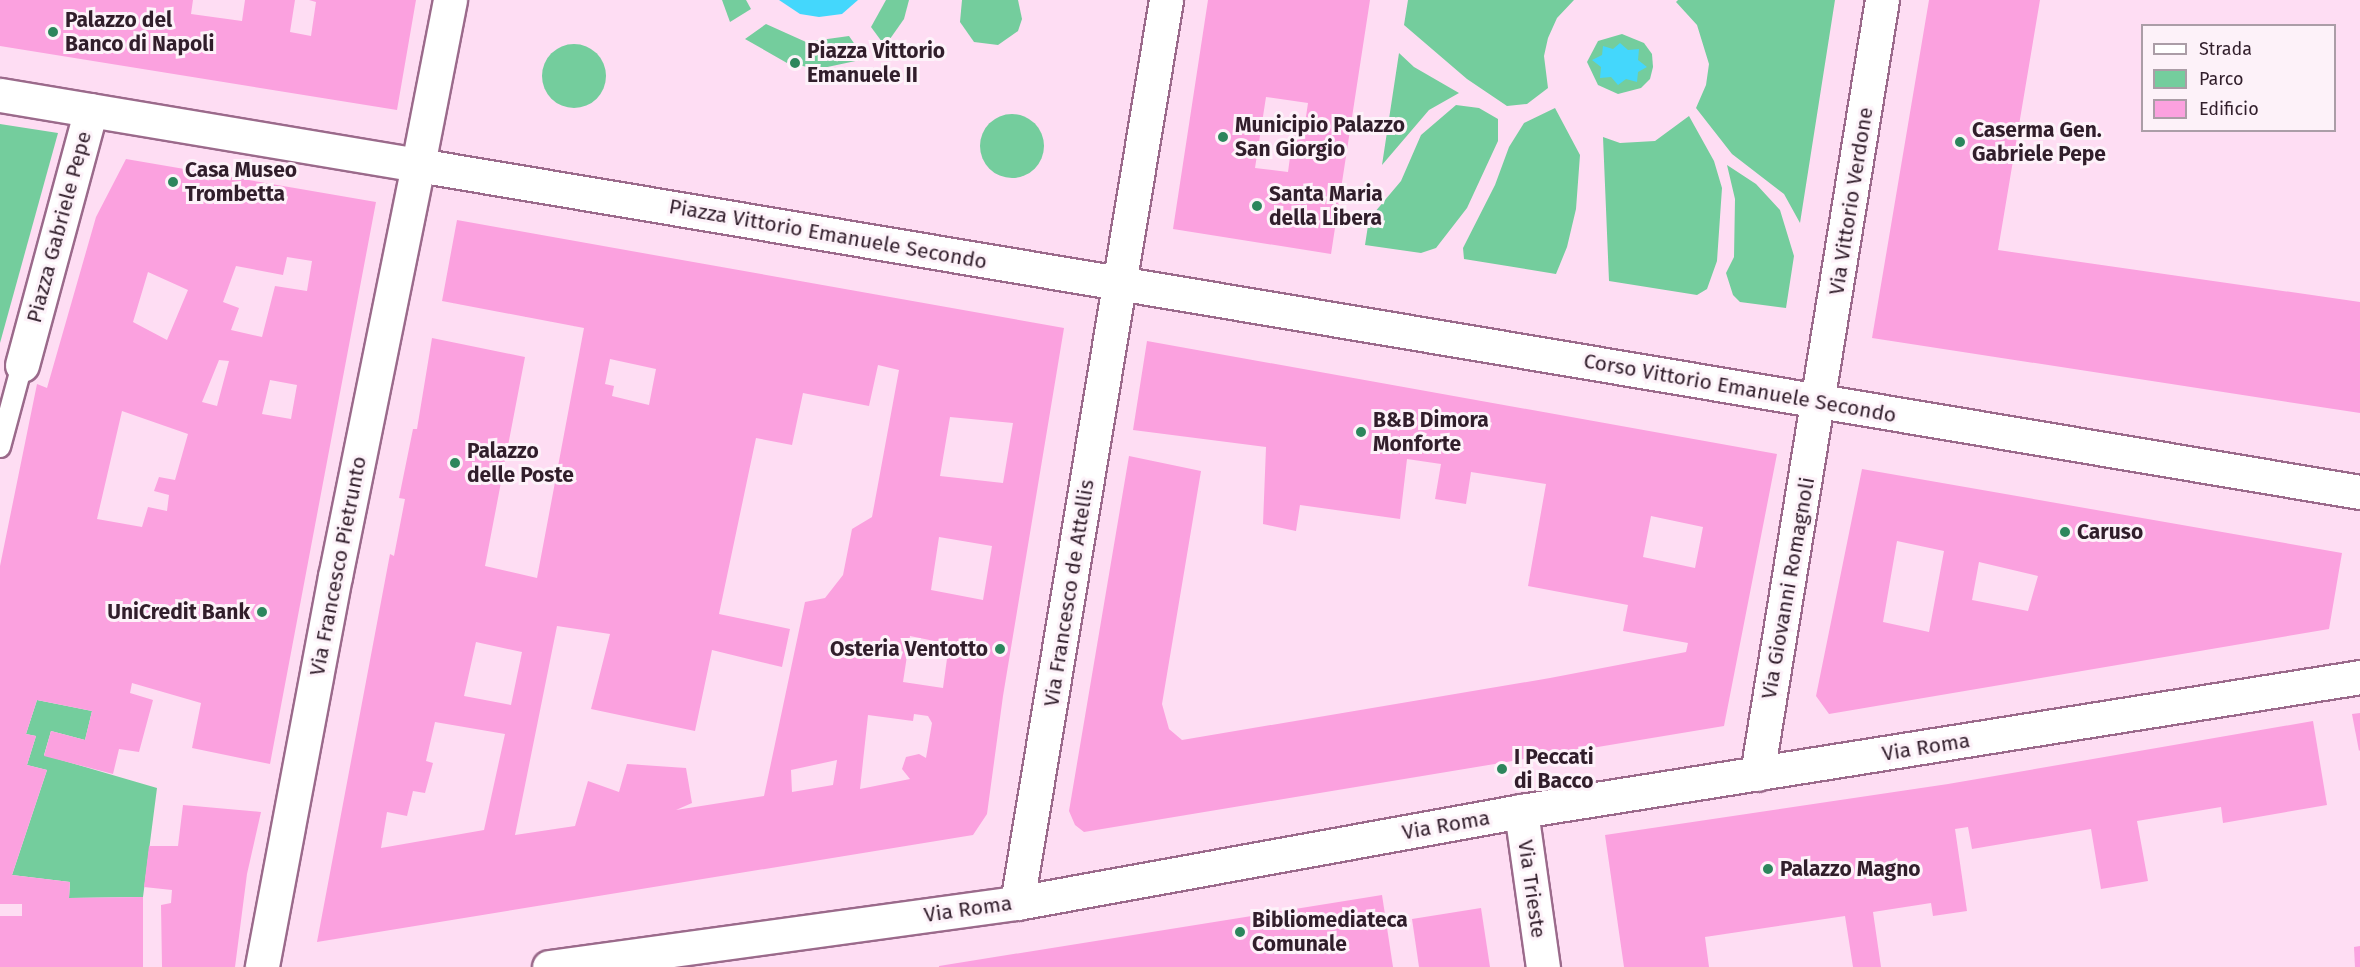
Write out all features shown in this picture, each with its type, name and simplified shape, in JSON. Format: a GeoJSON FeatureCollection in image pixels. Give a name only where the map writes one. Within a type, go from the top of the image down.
{"type":"FeatureCollection","features":[{"type":"Feature","properties":{"kind":"street"},"geometry":{"type":"LineString","coordinates":[[91,110],[418,165],[450,0]]}},
{"type":"Feature","properties":{"kind":"street"},"geometry":{"type":"LineString","coordinates":[[1120,283],[1166,0]]}},
{"type":"Feature","properties":{"kind":"street","name":"Via Vittorio Verdone"},"geometry":{"type":"LineString","coordinates":[[1819,401],[1882,0]]}},
{"type":"Feature","properties":{"kind":"street","name":"Piazza Gabriele Pepe"},"geometry":{"type":"LineString","coordinates":[[0,95],[91,110],[22,364]]}},
{"type":"Feature","properties":{"kind":"street","name":"Piazza Vittorio Emanuele Secondo"},"geometry":{"type":"LineString","coordinates":[[418,165],[1120,283]]}},
{"type":"Feature","properties":{"kind":"street","name":"Via Francesco Pietrunto"},"geometry":{"type":"LineString","coordinates":[[262,967],[335,576],[418,165]]}},
{"type":"Feature","properties":{"kind":"street","name":"Corso Vittorio Emanuele Secondo"},"geometry":{"type":"LineString","coordinates":[[1120,283],[2360,492]]}},
{"type":"Feature","properties":{"kind":"street","name":"Via Francesco de Attellis"},"geometry":{"type":"LineString","coordinates":[[1017,903],[1120,283]]}},
{"type":"Feature","properties":{"kind":"street","name":"Via Giovanni Romagnoli"},"geometry":{"type":"LineString","coordinates":[[1757,774],[1819,401]]}},
{"type":"Feature","properties":{"kind":"street","name":"Via Roma"},"geometry":{"type":"LineString","coordinates":[[549,967],[591,964],[1017,903],[1521,811],[2352,679]]}},
{"type":"Feature","properties":{"kind":"street","name":"Via Trieste"},"geometry":{"type":"LineString","coordinates":[[1521,811],[1544,967]]}},
{"type":"Feature","properties":{"kind":"lane"},"geometry":{"type":"LineString","coordinates":[[0,447],[22,364]]}},
{"type":"Feature","properties":{"kind":"green space"},"geometry":{"type":"Polygon","coordinates":[[[722,0],[746,0],[751,9],[730,22],[722,0]]]}},
{"type":"Feature","properties":{"kind":"green space"},"geometry":{"type":"Polygon","coordinates":[[[886,0],[909,0],[904,19],[885,46],[871,27],[886,0]]]}},
{"type":"Feature","properties":{"kind":"green space"},"geometry":{"type":"Polygon","coordinates":[[[962,0],[1018,0],[1022,19],[1018,31],[998,45],[974,42],[960,22],[962,0]]]}},
{"type":"Feature","properties":{"kind":"green space"},"geometry":{"type":"Polygon","coordinates":[[[1408,0],[1574,0],[1557,18],[1548,38],[1544,56],[1548,88],[1527,104],[1507,106],[1467,79],[1404,25],[1408,0]]]}},
{"type":"Feature","properties":{"kind":"green space"},"geometry":{"type":"Polygon","coordinates":[[[1678,0],[1835,0],[1800,223],[1784,194],[1732,154],[1696,108],[1706,85],[1709,64],[1697,25],[1676,2],[1678,0]]]}},
{"type":"Feature","properties":{"kind":"green space"},"geometry":{"type":"Polygon","coordinates":[[[766,24],[806,42],[849,36],[865,59],[818,69],[787,63],[745,39],[766,24]]]}},
{"type":"Feature","properties":{"kind":"green space"},"geometry":{"type":"Polygon","coordinates":[[[1622,34],[1644,43],[1652,54],[1653,67],[1650,79],[1641,88],[1618,94],[1598,85],[1587,62],[1598,41],[1622,34]]]}},
{"type":"Feature","properties":{"kind":"green space"},"geometry":{"type":"Polygon","coordinates":[[[574,44],[592,50],[600,58],[606,76],[600,94],[592,102],[574,108],[556,102],[548,94],[542,76],[548,58],[556,50],[574,44]]]}},
{"type":"Feature","properties":{"kind":"green space"},"geometry":{"type":"Polygon","coordinates":[[[1399,53],[1414,67],[1459,93],[1429,110],[1382,165],[1399,53]]]}},
{"type":"Feature","properties":{"kind":"green space"},"geometry":{"type":"Polygon","coordinates":[[[1456,105],[1479,108],[1498,119],[1498,141],[1467,208],[1436,248],[1421,253],[1365,245],[1369,219],[1401,181],[1421,135],[1456,105]]]}},
{"type":"Feature","properties":{"kind":"green space"},"geometry":{"type":"Polygon","coordinates":[[[1555,108],[1580,155],[1576,209],[1567,247],[1556,274],[1464,259],[1463,248],[1495,185],[1509,147],[1524,123],[1555,108]]]}},
{"type":"Feature","properties":{"kind":"green space"},"geometry":{"type":"Polygon","coordinates":[[[1012,114],[1030,120],[1038,128],[1044,146],[1038,164],[1030,172],[1012,178],[994,172],[986,164],[980,146],[986,128],[994,120],[1012,114]]]}},
{"type":"Feature","properties":{"kind":"green space"},"geometry":{"type":"Polygon","coordinates":[[[1689,116],[1714,161],[1722,188],[1717,261],[1707,289],[1697,295],[1609,281],[1603,137],[1620,143],[1655,141],[1689,116]]]}},
{"type":"Feature","properties":{"kind":"green space"},"geometry":{"type":"Polygon","coordinates":[[[0,124],[58,133],[0,343],[0,124]]]}},
{"type":"Feature","properties":{"kind":"green space"},"geometry":{"type":"Polygon","coordinates":[[[1727,165],[1756,184],[1780,210],[1794,256],[1786,308],[1740,302],[1733,295],[1726,273],[1734,257],[1735,199],[1727,165]]]}},
{"type":"Feature","properties":{"kind":"green space"},"geometry":{"type":"Polygon","coordinates":[[[37,700],[92,711],[85,740],[51,731],[44,755],[157,788],[143,897],[69,898],[70,882],[12,875],[47,770],[27,765],[36,736],[26,734],[37,700]]]}},
{"type":"Feature","properties":{"kind":"water"},"geometry":{"type":"Polygon","coordinates":[[[779,0],[858,0],[842,14],[819,17],[800,14],[779,0]]]}},
{"type":"Feature","properties":{"kind":"water"},"geometry":{"type":"Polygon","coordinates":[[[1620,43],[1628,50],[1639,49],[1638,60],[1647,67],[1638,72],[1637,82],[1626,79],[1618,85],[1611,77],[1600,78],[1601,67],[1592,60],[1602,55],[1603,46],[1613,49],[1620,43]]]}},
{"type":"Feature","properties":{"kind":"building"},"geometry":{"type":"Polygon","coordinates":[[[0,0],[193,0],[191,14],[242,21],[245,0],[295,0],[290,32],[311,36],[316,2],[309,0],[416,0],[397,110],[0,46],[0,0]]]}},
{"type":"Feature","properties":{"kind":"building","name":"Municipio Palazzo San Giorgio"},"geometry":{"type":"Polygon","coordinates":[[[1208,0],[1370,0],[1331,254],[1173,229],[1208,0]],[[1266,97],[1255,168],[1288,172],[1293,135],[1303,137],[1308,103],[1266,97]]]}},
{"type":"Feature","properties":{"kind":"building","name":"Caserma Gen. Gabriele Pepe"},"geometry":{"type":"Polygon","coordinates":[[[1929,0],[2040,0],[1998,250],[2360,302],[2360,413],[1872,338],[1929,0]]]}},
{"type":"Feature","properties":{"kind":"building"},"geometry":{"type":"Polygon","coordinates":[[[126,159],[376,202],[270,764],[192,748],[201,703],[132,683],[130,693],[153,700],[139,752],[119,749],[113,774],[44,756],[51,731],[85,740],[92,711],[37,700],[26,734],[36,736],[27,765],[47,770],[12,875],[70,882],[69,898],[143,897],[143,967],[0,967],[0,916],[22,916],[22,904],[0,904],[0,566],[37,384],[47,388],[96,217],[126,159]],[[287,257],[283,275],[236,266],[223,302],[239,308],[231,330],[262,337],[275,286],[307,291],[312,261],[287,257]],[[148,272],[133,322],[167,340],[188,290],[148,272]],[[219,360],[202,402],[217,406],[229,361],[219,360]],[[270,380],[262,414],[291,419],[297,385],[270,380]],[[122,411],[97,519],[142,527],[148,507],[167,511],[169,495],[154,491],[159,477],[175,480],[188,434],[122,411]]]}},
{"type":"Feature","properties":{"kind":"building"},"geometry":{"type":"Polygon","coordinates":[[[457,220],[1064,328],[1003,696],[987,814],[973,835],[317,942],[390,554],[394,556],[405,499],[399,498],[413,429],[417,429],[432,338],[525,357],[485,566],[537,578],[584,328],[442,301],[457,220]],[[610,359],[605,384],[614,386],[612,396],[649,405],[656,369],[610,359]],[[878,365],[869,406],[803,393],[792,445],[756,438],[719,614],[790,629],[782,667],[712,650],[695,731],[591,709],[610,634],[557,626],[515,835],[575,826],[588,781],[619,792],[627,764],[686,768],[692,803],[676,810],[764,796],[805,602],[825,598],[843,575],[852,529],[872,517],[899,370],[878,365]],[[950,417],[940,476],[1003,483],[1013,423],[950,417]],[[939,537],[931,590],[983,600],[992,546],[939,537]],[[910,636],[903,682],[943,688],[949,644],[910,636]],[[476,642],[464,696],[511,705],[522,652],[476,642]],[[914,714],[913,721],[868,715],[860,789],[910,779],[902,769],[906,757],[919,754],[926,758],[932,723],[928,716],[914,714]],[[435,722],[426,761],[433,763],[425,793],[413,791],[407,816],[387,812],[381,848],[484,830],[505,734],[435,722]],[[837,760],[791,770],[792,792],[833,785],[837,760]]]}},
{"type":"Feature","properties":{"kind":"building"},"geometry":{"type":"Polygon","coordinates":[[[1147,341],[1777,454],[1724,726],[1084,832],[1075,825],[1069,811],[1129,456],[1201,471],[1162,704],[1169,729],[1182,740],[1550,678],[1686,652],[1688,643],[1623,631],[1628,605],[1528,586],[1546,484],[1471,472],[1466,504],[1435,499],[1441,464],[1407,459],[1400,519],[1300,505],[1296,531],[1263,524],[1266,447],[1133,430],[1147,341]],[[1651,516],[1643,557],[1695,568],[1703,527],[1651,516]]]}},
{"type":"Feature","properties":{"kind":"building"},"geometry":{"type":"Polygon","coordinates":[[[1862,469],[2342,553],[2329,629],[1829,714],[1816,696],[1862,469]],[[1897,541],[1883,622],[1929,632],[1944,551],[1897,541]],[[1979,562],[1972,600],[2028,611],[2038,576],[1979,562]]]}},
{"type":"Feature","properties":{"kind":"building"},"geometry":{"type":"Polygon","coordinates":[[[2360,713],[2360,750],[2359,751],[2352,714],[2360,713]]]}},
{"type":"Feature","properties":{"kind":"building"},"geometry":{"type":"Polygon","coordinates":[[[2313,721],[2327,805],[2223,823],[2221,807],[2137,821],[2148,881],[2101,889],[2091,829],[1972,849],[1968,827],[1955,829],[1967,911],[1933,916],[1931,903],[1873,912],[1881,967],[1853,967],[1845,916],[1705,937],[1709,967],[1624,967],[1605,835],[1948,784],[2313,721]]]}},
{"type":"Feature","properties":{"kind":"building"},"geometry":{"type":"Polygon","coordinates":[[[183,805],[261,812],[247,874],[235,967],[162,967],[161,905],[171,903],[172,890],[144,887],[149,846],[178,846],[183,805]]]}},
{"type":"Feature","properties":{"kind":"building"},"geometry":{"type":"Polygon","coordinates":[[[1382,895],[1393,967],[939,967],[939,966],[1382,895]]]}},
{"type":"Feature","properties":{"kind":"building"},"geometry":{"type":"Polygon","coordinates":[[[1481,908],[1490,967],[1419,967],[1412,919],[1481,908]]]}},
{"type":"Feature","properties":{"kind":"building"},"geometry":{"type":"Polygon","coordinates":[[[2360,946],[2360,967],[2355,967],[2354,947],[2360,946]]]}},
{"type":"Feature","properties":{"kind":"place","name":"Palazzo del Banco di Napoli"},"geometry":{"type":"Point","coordinates":[53,32]}},
{"type":"Feature","properties":{"kind":"place","name":"Piazza Vittorio Emanuele II"},"geometry":{"type":"Point","coordinates":[795,63]}},
{"type":"Feature","properties":{"kind":"place","name":"Municipio Palazzo San Giorgio"},"geometry":{"type":"Point","coordinates":[1223,137]}},
{"type":"Feature","properties":{"kind":"place","name":"Caserma Gen. Gabriele Pepe"},"geometry":{"type":"Point","coordinates":[1960,142]}},
{"type":"Feature","properties":{"kind":"place","name":"Casa Museo Trombetta"},"geometry":{"type":"Point","coordinates":[173,182]}},
{"type":"Feature","properties":{"kind":"place","name":"Santa Maria della Libera"},"geometry":{"type":"Point","coordinates":[1257,206]}},
{"type":"Feature","properties":{"kind":"place","name":"B&B Dimora Monforte"},"geometry":{"type":"Point","coordinates":[1361,432]}},
{"type":"Feature","properties":{"kind":"place","name":"Palazzo delle Poste"},"geometry":{"type":"Point","coordinates":[455,463]}},
{"type":"Feature","properties":{"kind":"place","name":"Caruso"},"geometry":{"type":"Point","coordinates":[2065,532]}},
{"type":"Feature","properties":{"kind":"place","name":"UniCredit Bank"},"geometry":{"type":"Point","coordinates":[262,612]}},
{"type":"Feature","properties":{"kind":"place","name":"Osteria Ventotto"},"geometry":{"type":"Point","coordinates":[1000,649]}},
{"type":"Feature","properties":{"kind":"place","name":"I Peccati di Bacco"},"geometry":{"type":"Point","coordinates":[1502,769]}},
{"type":"Feature","properties":{"kind":"place","name":"Palazzo Magno"},"geometry":{"type":"Point","coordinates":[1768,869]}},
{"type":"Feature","properties":{"kind":"place","name":"Bibliomediateca Comunale"},"geometry":{"type":"Point","coordinates":[1240,932]}}]}
